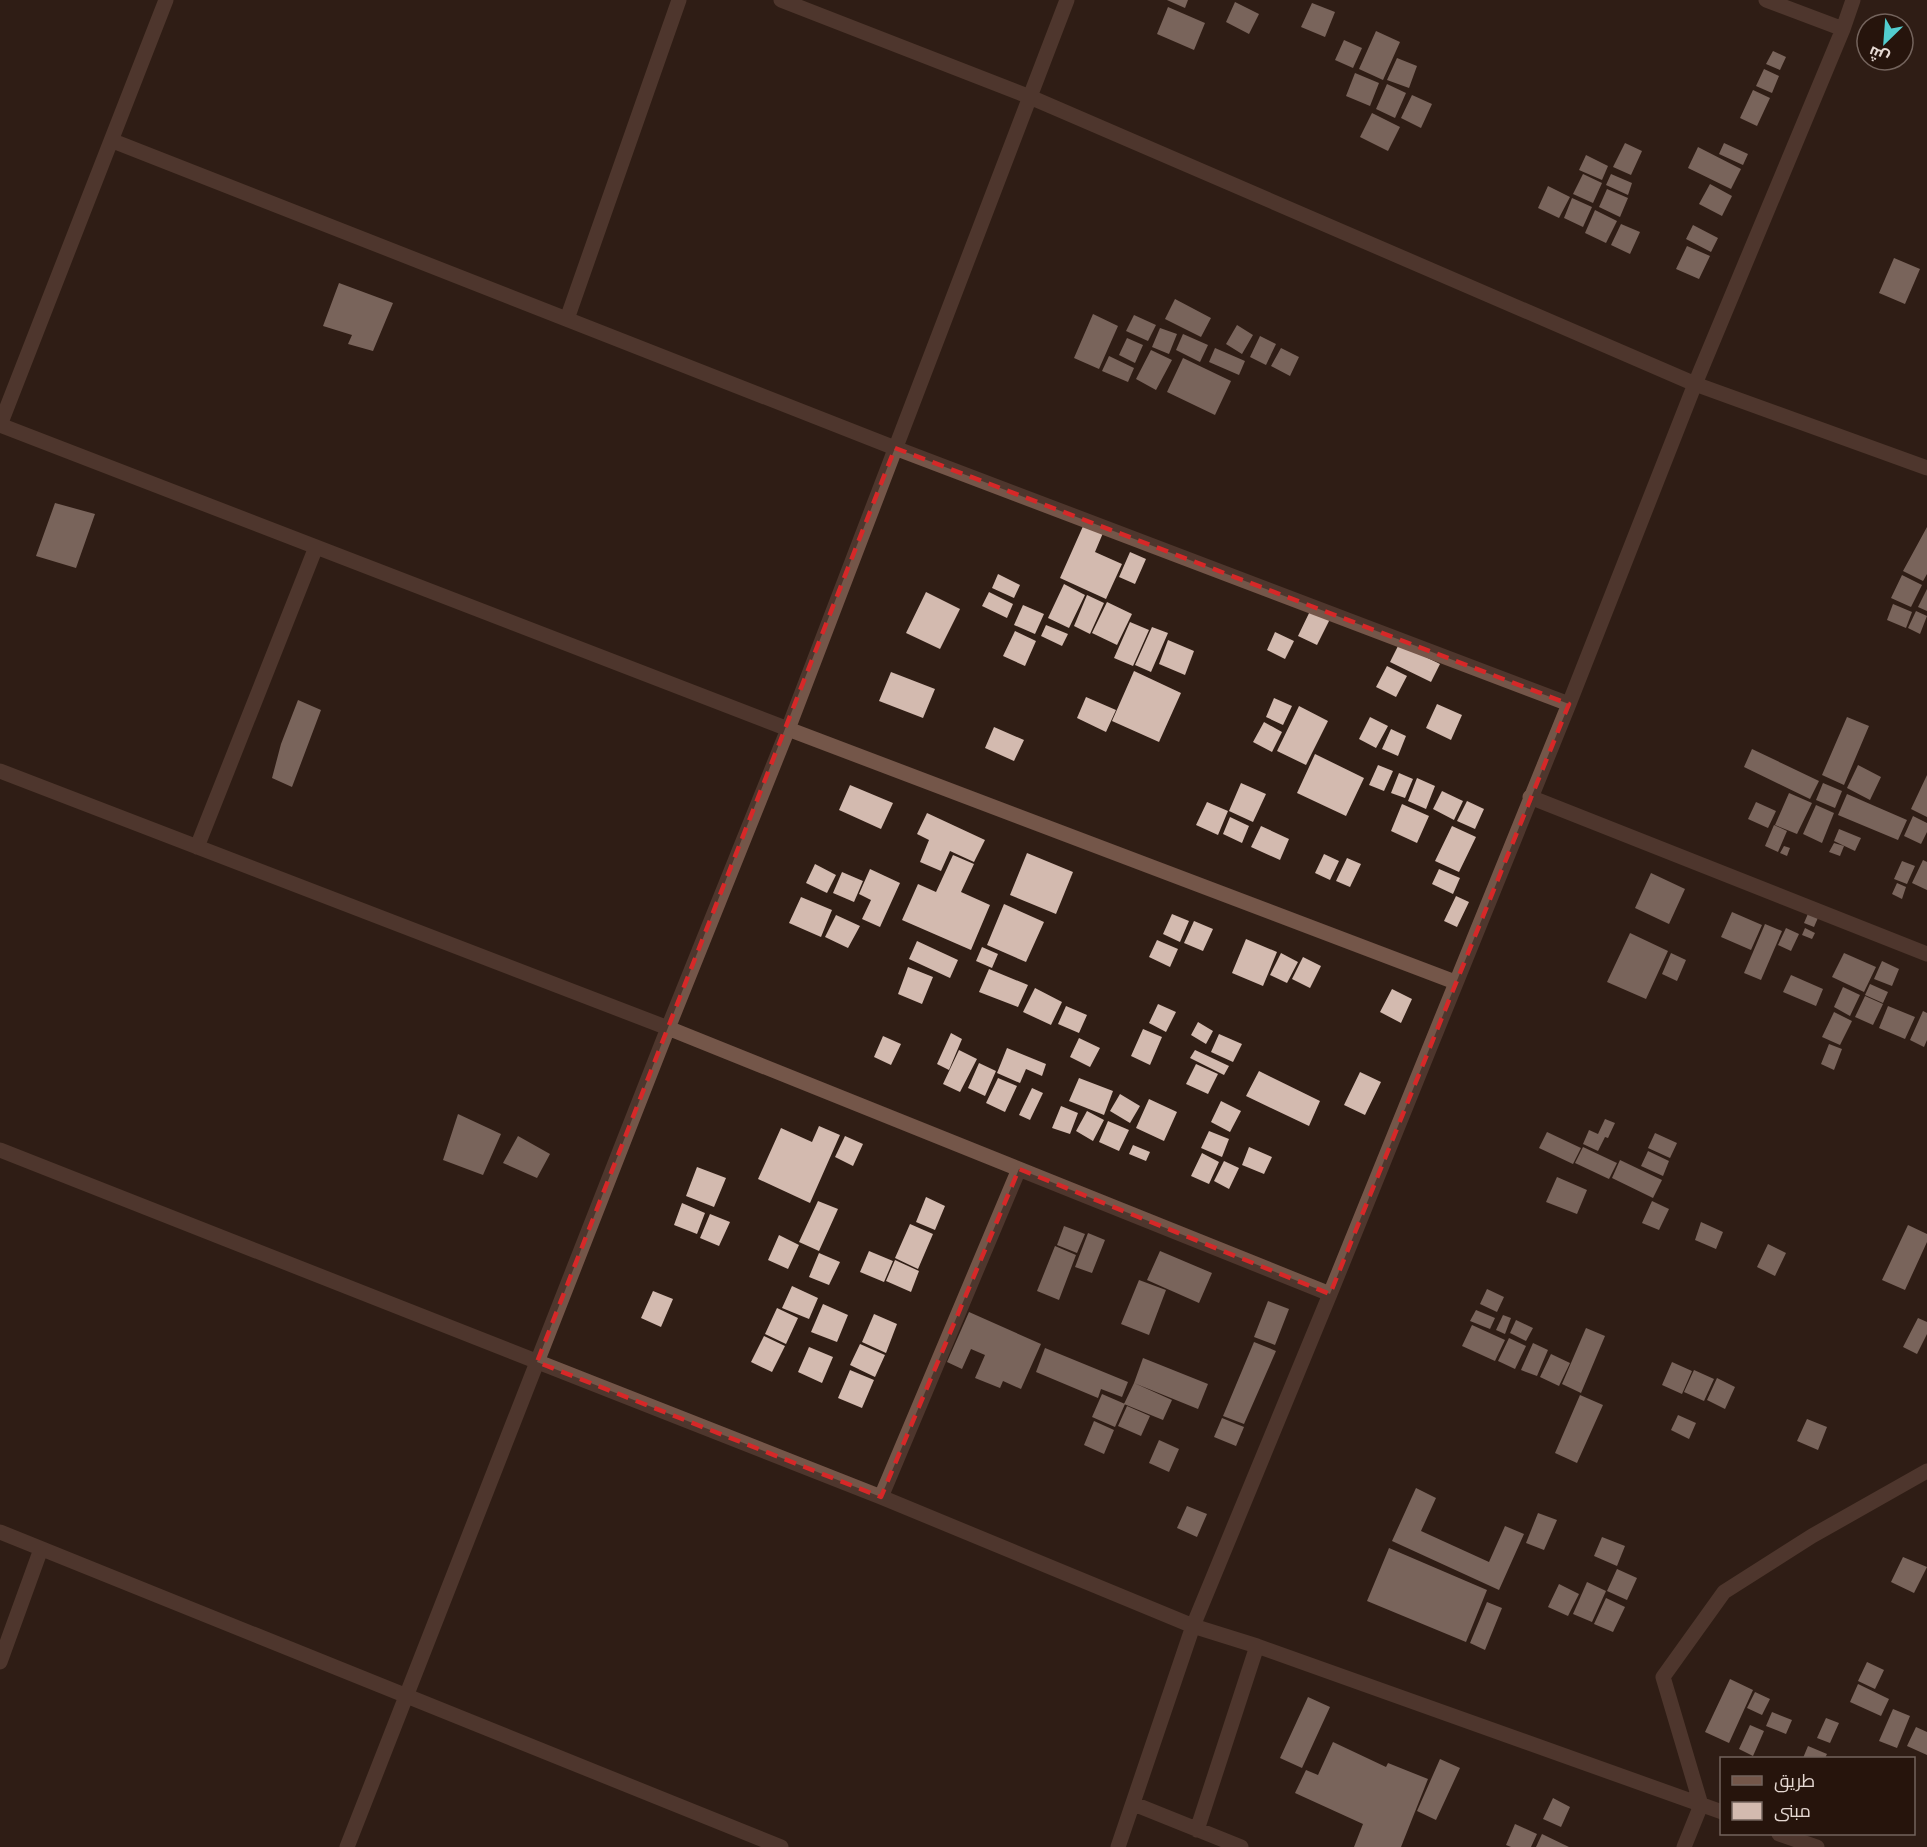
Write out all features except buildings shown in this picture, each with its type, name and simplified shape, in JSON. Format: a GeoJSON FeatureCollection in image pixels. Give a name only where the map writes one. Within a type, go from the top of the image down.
{"type":"FeatureCollection","features":[{"type":"Feature","properties":{"kind":"street"},"geometry":{"type":"LineString","coordinates":[[166,0],[113,141],[0,425],[788,729],[1455,982]]}},
{"type":"Feature","properties":{"kind":"street"},"geometry":{"type":"LineString","coordinates":[[567,319],[679,0]]}},
{"type":"Feature","properties":{"kind":"street"},"geometry":{"type":"LineString","coordinates":[[781,0],[1030,97],[1695,384],[1927,468]]}},
{"type":"Feature","properties":{"kind":"street"},"geometry":{"type":"LineString","coordinates":[[347,1847],[668,1028],[788,729],[1067,0]]}},
{"type":"Feature","properties":{"kind":"street"},"geometry":{"type":"LineString","coordinates":[[1766,0],[1843,29]]}},
{"type":"Feature","properties":{"kind":"street"},"geometry":{"type":"LineString","coordinates":[[1118,1847],[1193,1626],[1330,1294],[1569,704],[1695,384],[1853,0]]}},
{"type":"Feature","properties":{"kind":"street"},"geometry":{"type":"LineString","coordinates":[[113,141],[895,447],[1569,704]]}},
{"type":"Feature","properties":{"kind":"street"},"geometry":{"type":"LineString","coordinates":[[197,847],[316,547]]}},
{"type":"Feature","properties":{"kind":"street"},"geometry":{"type":"LineString","coordinates":[[0,771],[668,1028],[1330,1294]]}},
{"type":"Feature","properties":{"kind":"street"},"geometry":{"type":"LineString","coordinates":[[1530,797],[1927,954]]}},
{"type":"Feature","properties":{"kind":"street"},"geometry":{"type":"LineString","coordinates":[[0,1150],[881,1497],[1193,1626],[1257,1646],[1720,1811]]}},
{"type":"Feature","properties":{"kind":"street"},"geometry":{"type":"LineString","coordinates":[[881,1497],[1019,1169]]}},
{"type":"Feature","properties":{"kind":"street"},"geometry":{"type":"LineString","coordinates":[[1684,1847],[1701,1805],[1663,1677],[1724,1592],[1812,1536],[1927,1471]]}},
{"type":"Feature","properties":{"kind":"street"},"geometry":{"type":"LineString","coordinates":[[0,1532],[781,1847]]}},
{"type":"Feature","properties":{"kind":"street"},"geometry":{"type":"LineString","coordinates":[[0,1662],[41,1549]]}},
{"type":"Feature","properties":{"kind":"street"},"geometry":{"type":"LineString","coordinates":[[1197,1830],[1257,1646]]}},
{"type":"Feature","properties":{"kind":"street"},"geometry":{"type":"LineString","coordinates":[[1134,1804],[1241,1847]]}},
{"type":"Feature","properties":{"kind":"street"},"geometry":{"type":"LineString","coordinates":[[1784,1835],[1817,1847]]}},
{"type":"Feature","properties":{"kind":"highlighted area"},"geometry":{"type":"Polygon","coordinates":[[[895,448],[1569,704],[1330,1294],[1019,1169],[881,1497],[537,1362],[895,448]]]}}]}
